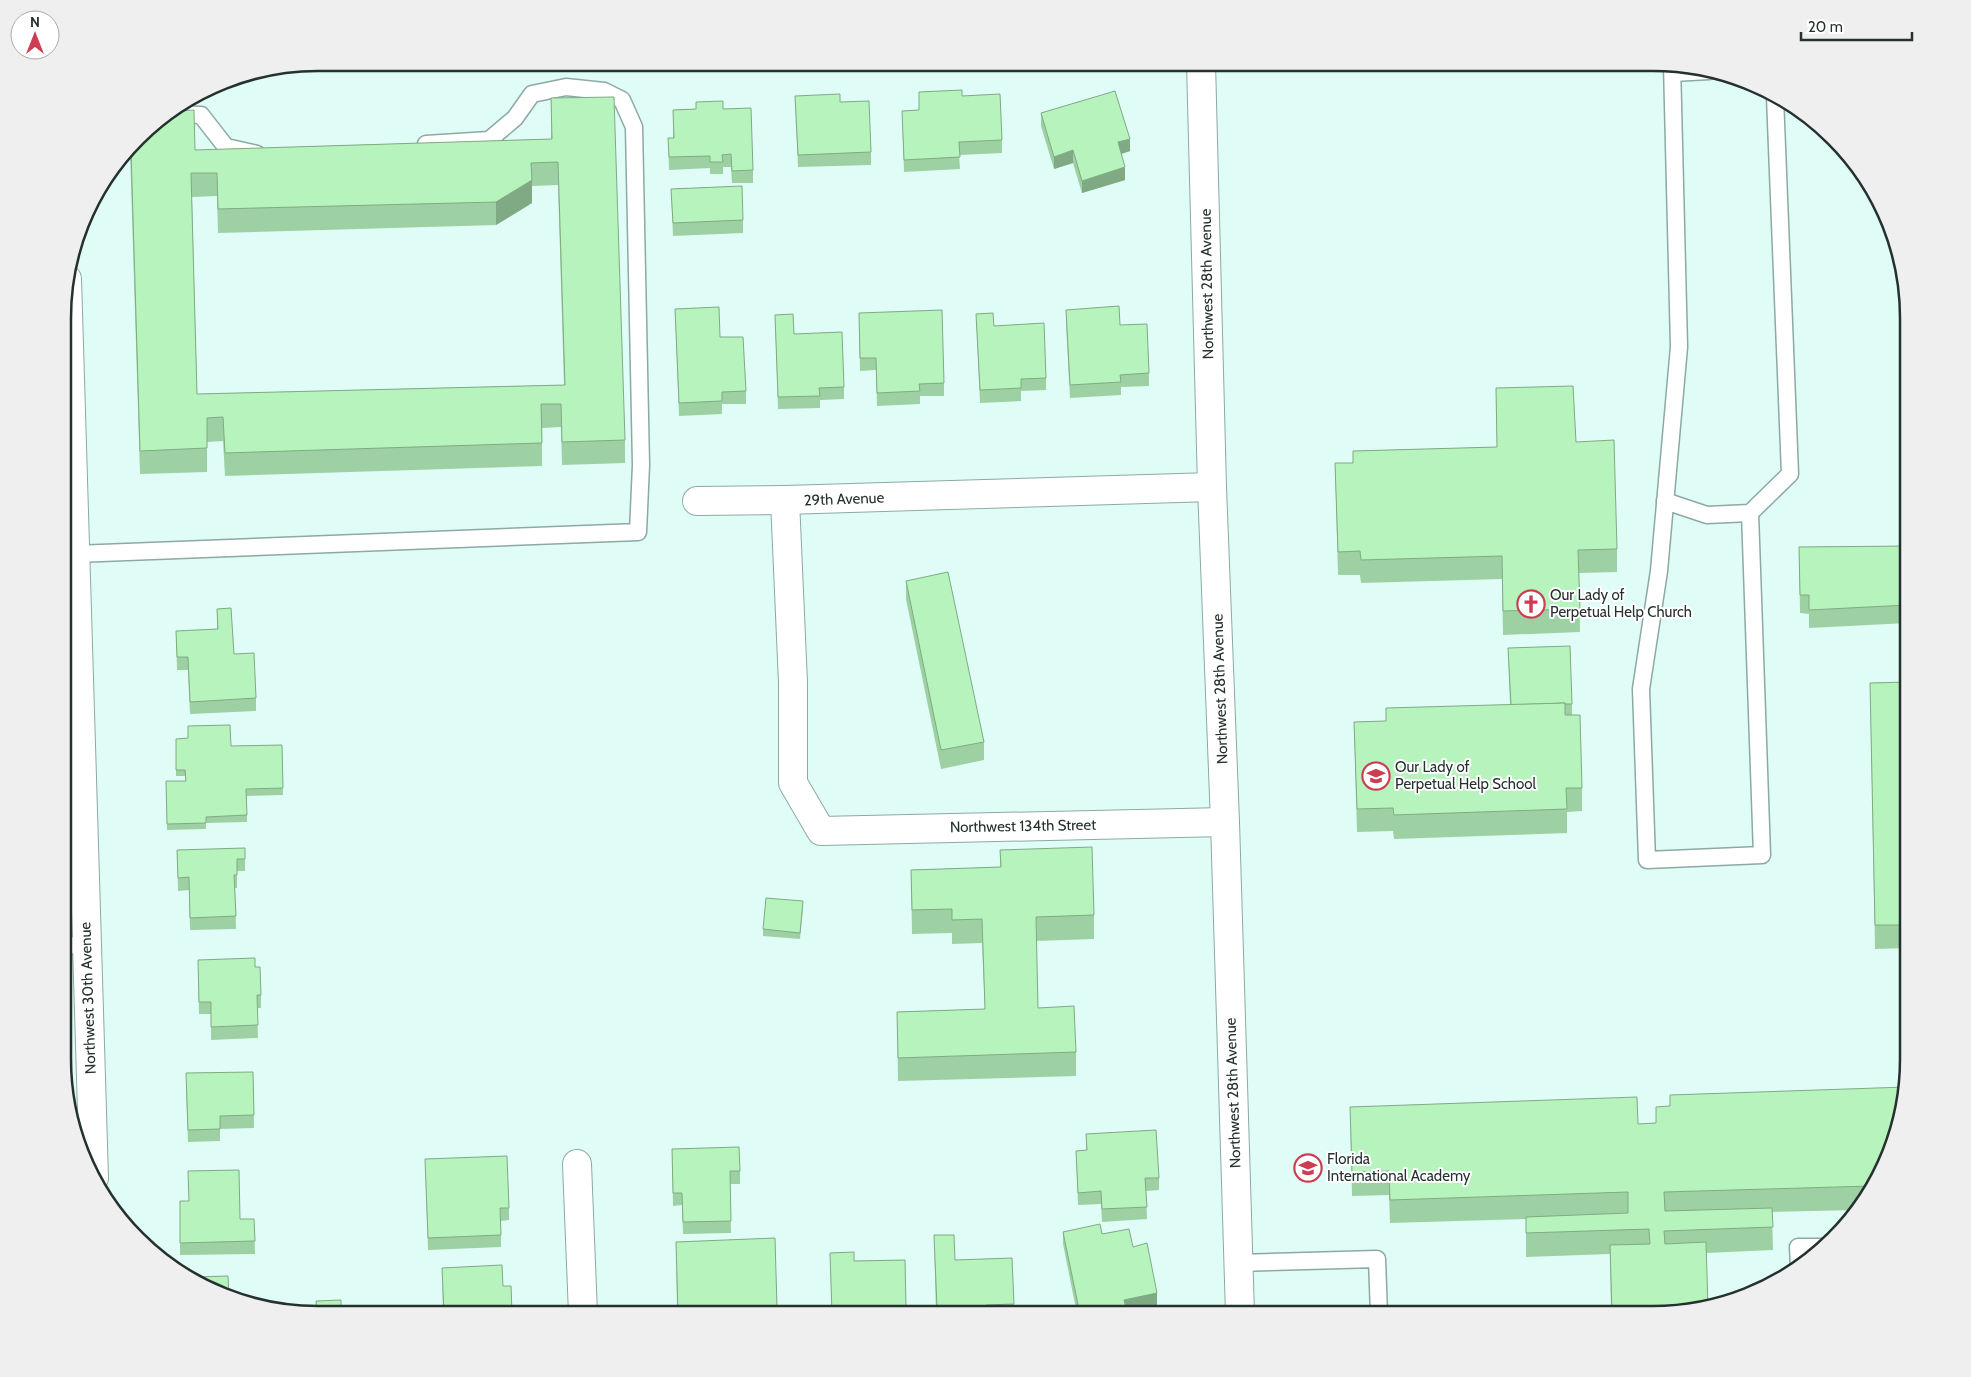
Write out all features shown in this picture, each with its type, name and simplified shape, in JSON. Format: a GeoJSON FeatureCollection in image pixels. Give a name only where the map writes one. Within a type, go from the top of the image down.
{"type":"FeatureCollection","features":[{"type":"Feature","properties":{"kind":"street","name":"Northwest 28th Avenue"},"geometry":{"type":"LineString","coordinates":[[1201,71],[1212,487],[1225,822],[1240,1306]]}},
{"type":"Feature","properties":{"kind":"street","name":"Northwest 30th Avenue"},"geometry":{"type":"LineString","coordinates":[[71,432],[75,554],[74,858],[76,945],[92,1158]]}},
{"type":"Feature","properties":{"kind":"street","name":"29th Avenue"},"geometry":{"type":"LineString","coordinates":[[821,831],[793,783],[793,682],[785,500],[1212,487]]}},
{"type":"Feature","properties":{"kind":"street"},"geometry":{"type":"LineString","coordinates":[[697,501],[785,500]]}},
{"type":"Feature","properties":{"kind":"street","name":"Northwest 134th Street"},"geometry":{"type":"LineString","coordinates":[[821,831],[1225,822]]}},
{"type":"Feature","properties":{"kind":"street"},"geometry":{"type":"LineString","coordinates":[[578,1164],[583,1306]]}},
{"type":"Feature","properties":{"kind":"lane"},"geometry":{"type":"LineString","coordinates":[[1673,72],[1679,347],[1659,571],[1641,689],[1647,860],[1762,855],[1750,514]]}},
{"type":"Feature","properties":{"kind":"lane"},"geometry":{"type":"LineString","coordinates":[[75,554],[638,532],[641,465],[634,127],[622,100],[604,91],[566,87],[532,94],[515,118],[489,140],[412,145]]}},
{"type":"Feature","properties":{"kind":"lane"},"geometry":{"type":"LineString","coordinates":[[1665,501],[1707,515],[1750,514],[1790,474],[1775,104]]}},
{"type":"Feature","properties":{"kind":"lane"},"geometry":{"type":"LineString","coordinates":[[179,114],[201,115],[226,147],[258,154],[277,153]]}},
{"type":"Feature","properties":{"kind":"lane"},"geometry":{"type":"LineString","coordinates":[[1799,1258],[1798,1247],[1812,1247]]}},
{"type":"Feature","properties":{"kind":"lane"},"geometry":{"type":"LineString","coordinates":[[1238,1264],[1377,1259],[1379,1306]]}},
{"type":"Feature","properties":{"kind":"building"},"geometry":{"type":"Polygon","coordinates":[[[962,90],[962,96],[1000,94],[1002,140],[959,142],[960,157],[904,160],[902,111],[919,110],[919,92],[962,90]]]}},
{"type":"Feature","properties":{"kind":"building"},"geometry":{"type":"Polygon","coordinates":[[[1115,91],[1130,139],[1118,142],[1125,167],[1082,181],[1073,150],[1054,157],[1041,113],[1115,91]]]}},
{"type":"Feature","properties":{"kind":"building"},"geometry":{"type":"Polygon","coordinates":[[[840,94],[840,102],[869,101],[871,152],[798,155],[795,96],[840,94]]]}},
{"type":"Feature","properties":{"kind":"building"},"geometry":{"type":"Polygon","coordinates":[[[614,97],[625,440],[562,442],[561,404],[541,404],[542,443],[225,453],[223,417],[207,418],[207,448],[140,451],[131,157],[168,122],[185,110],[194,110],[195,150],[552,139],[551,98],[614,97]],[[558,162],[531,163],[532,180],[496,202],[218,209],[217,173],[191,173],[197,394],[565,385],[558,162]]]}},
{"type":"Feature","properties":{"kind":"building"},"geometry":{"type":"Polygon","coordinates":[[[723,101],[723,109],[751,108],[753,170],[732,171],[731,154],[722,155],[723,162],[710,162],[710,156],[669,157],[668,138],[674,138],[673,110],[696,109],[696,102],[723,101]]]}},
{"type":"Feature","properties":{"kind":"building"},"geometry":{"type":"Polygon","coordinates":[[[742,186],[743,220],[673,223],[671,189],[742,186]]]}},
{"type":"Feature","properties":{"kind":"building"},"geometry":{"type":"Polygon","coordinates":[[[1119,306],[1120,325],[1147,324],[1149,373],[1120,375],[1121,382],[1070,385],[1066,310],[1119,306]]]}},
{"type":"Feature","properties":{"kind":"building"},"geometry":{"type":"Polygon","coordinates":[[[719,307],[720,337],[743,337],[746,391],[722,392],[722,401],[679,403],[675,309],[719,307]]]}},
{"type":"Feature","properties":{"kind":"building"},"geometry":{"type":"Polygon","coordinates":[[[942,310],[944,383],[919,384],[920,391],[877,393],[876,358],[860,358],[859,313],[942,310]]]}},
{"type":"Feature","properties":{"kind":"building"},"geometry":{"type":"Polygon","coordinates":[[[993,313],[994,326],[1044,323],[1046,378],[1021,379],[1021,388],[980,390],[976,314],[993,313]]]}},
{"type":"Feature","properties":{"kind":"building"},"geometry":{"type":"Polygon","coordinates":[[[793,314],[794,334],[842,332],[844,387],[819,388],[820,396],[778,397],[775,315],[793,314]]]}},
{"type":"Feature","properties":{"kind":"building"},"geometry":{"type":"Polygon","coordinates":[[[1573,386],[1576,442],[1614,440],[1617,549],[1578,550],[1580,609],[1503,611],[1502,556],[1361,560],[1360,551],[1338,552],[1335,463],[1353,463],[1353,451],[1497,447],[1496,388],[1573,386]]]}},
{"type":"Feature","properties":{"kind":"building"},"geometry":{"type":"Polygon","coordinates":[[[1900,546],[1900,605],[1809,610],[1809,595],[1800,595],[1799,547],[1900,546]]]}},
{"type":"Feature","properties":{"kind":"building"},"geometry":{"type":"Polygon","coordinates":[[[948,572],[984,742],[941,750],[906,581],[948,572]]]}},
{"type":"Feature","properties":{"kind":"building"},"geometry":{"type":"Polygon","coordinates":[[[231,608],[234,654],[254,653],[256,698],[190,702],[188,657],[177,657],[176,631],[218,629],[217,609],[231,608]]]}},
{"type":"Feature","properties":{"kind":"building"},"geometry":{"type":"Polygon","coordinates":[[[1570,646],[1572,704],[1511,705],[1508,648],[1570,646]]]}},
{"type":"Feature","properties":{"kind":"building"},"geometry":{"type":"Polygon","coordinates":[[[1900,682],[1900,925],[1875,925],[1870,683],[1900,682]]]}},
{"type":"Feature","properties":{"kind":"building"},"geometry":{"type":"Polygon","coordinates":[[[1565,703],[1565,715],[1580,715],[1582,788],[1566,788],[1567,809],[1394,815],[1393,808],[1357,809],[1354,722],[1386,721],[1386,708],[1565,703]]]}},
{"type":"Feature","properties":{"kind":"building"},"geometry":{"type":"Polygon","coordinates":[[[230,725],[231,746],[282,745],[283,788],[246,789],[247,815],[206,817],[206,823],[167,824],[166,781],[186,781],[185,770],[176,770],[176,739],[188,738],[188,726],[230,725]]]}},
{"type":"Feature","properties":{"kind":"building"},"geometry":{"type":"Polygon","coordinates":[[[1092,847],[1094,915],[1036,917],[1038,1008],[1074,1006],[1076,1052],[898,1058],[897,1012],[985,1009],[982,919],[952,920],[952,909],[912,910],[911,870],[1001,867],[1000,850],[1092,847]]]}},
{"type":"Feature","properties":{"kind":"building"},"geometry":{"type":"Polygon","coordinates":[[[245,848],[245,859],[237,859],[237,875],[234,875],[236,916],[190,918],[189,877],[178,878],[177,850],[245,848]]]}},
{"type":"Feature","properties":{"kind":"building"},"geometry":{"type":"Polygon","coordinates":[[[766,898],[803,901],[800,933],[763,929],[766,898]]]}},
{"type":"Feature","properties":{"kind":"building"},"geometry":{"type":"Polygon","coordinates":[[[255,958],[255,967],[260,967],[261,995],[257,995],[258,1025],[211,1027],[211,1002],[199,1002],[198,960],[255,958]]]}},
{"type":"Feature","properties":{"kind":"building"},"geometry":{"type":"Polygon","coordinates":[[[253,1072],[254,1115],[220,1116],[220,1129],[188,1130],[186,1073],[253,1072]]]}},
{"type":"Feature","properties":{"kind":"building"},"geometry":{"type":"Polygon","coordinates":[[[1898,1087],[1887,1138],[1864,1186],[1664,1192],[1665,1211],[1772,1208],[1773,1227],[1664,1231],[1665,1244],[1706,1242],[1708,1299],[1685,1304],[1612,1306],[1610,1245],[1650,1244],[1649,1229],[1526,1233],[1526,1217],[1628,1213],[1628,1192],[1390,1200],[1389,1171],[1352,1172],[1350,1107],[1637,1097],[1638,1124],[1656,1123],[1656,1107],[1670,1106],[1670,1095],[1898,1087]]]}},
{"type":"Feature","properties":{"kind":"building"},"geometry":{"type":"Polygon","coordinates":[[[1156,1130],[1159,1178],[1145,1178],[1147,1207],[1102,1209],[1101,1191],[1078,1193],[1076,1151],[1087,1150],[1086,1134],[1156,1130]]]}},
{"type":"Feature","properties":{"kind":"building"},"geometry":{"type":"Polygon","coordinates":[[[739,1147],[740,1171],[730,1171],[731,1221],[683,1222],[682,1193],[673,1193],[672,1149],[739,1147]]]}},
{"type":"Feature","properties":{"kind":"building"},"geometry":{"type":"Polygon","coordinates":[[[507,1156],[509,1208],[500,1208],[501,1235],[428,1238],[425,1159],[507,1156]]]}},
{"type":"Feature","properties":{"kind":"building"},"geometry":{"type":"Polygon","coordinates":[[[239,1170],[240,1219],[254,1219],[255,1241],[180,1243],[180,1201],[189,1201],[188,1171],[239,1170]]]}},
{"type":"Feature","properties":{"kind":"building"},"geometry":{"type":"Polygon","coordinates":[[[1100,1224],[1102,1234],[1129,1229],[1133,1247],[1147,1243],[1157,1293],[1124,1300],[1126,1306],[1078,1306],[1063,1232],[1100,1224]]]}},
{"type":"Feature","properties":{"kind":"building"},"geometry":{"type":"Polygon","coordinates":[[[934,1235],[954,1235],[955,1260],[1012,1258],[1014,1304],[937,1306],[934,1235]]]}},
{"type":"Feature","properties":{"kind":"building"},"geometry":{"type":"Polygon","coordinates":[[[775,1238],[777,1306],[678,1306],[676,1242],[775,1238]]]}},
{"type":"Feature","properties":{"kind":"building"},"geometry":{"type":"Polygon","coordinates":[[[854,1252],[854,1261],[905,1260],[906,1306],[832,1306],[830,1253],[854,1252]]]}},
{"type":"Feature","properties":{"kind":"building"},"geometry":{"type":"Polygon","coordinates":[[[502,1265],[503,1286],[511,1286],[512,1306],[444,1306],[442,1268],[502,1265]]]}},
{"type":"Feature","properties":{"kind":"building"},"geometry":{"type":"Polygon","coordinates":[[[228,1276],[229,1289],[224,1287],[202,1277],[228,1276]]]}},
{"type":"Feature","properties":{"kind":"building"},"geometry":{"type":"Polygon","coordinates":[[[341,1300],[341,1306],[316,1306],[316,1301],[341,1300]]]}},
{"type":"Feature","properties":{"kind":"place","name":"Our Lady of Perpetual Help Church"},"geometry":{"type":"Point","coordinates":[1531,604]}},
{"type":"Feature","properties":{"kind":"place","name":"Our Lady of Perpetual Help School"},"geometry":{"type":"Point","coordinates":[1376,776]}},
{"type":"Feature","properties":{"kind":"place","name":"Florida International Academy"},"geometry":{"type":"Point","coordinates":[1308,1168]}}]}
